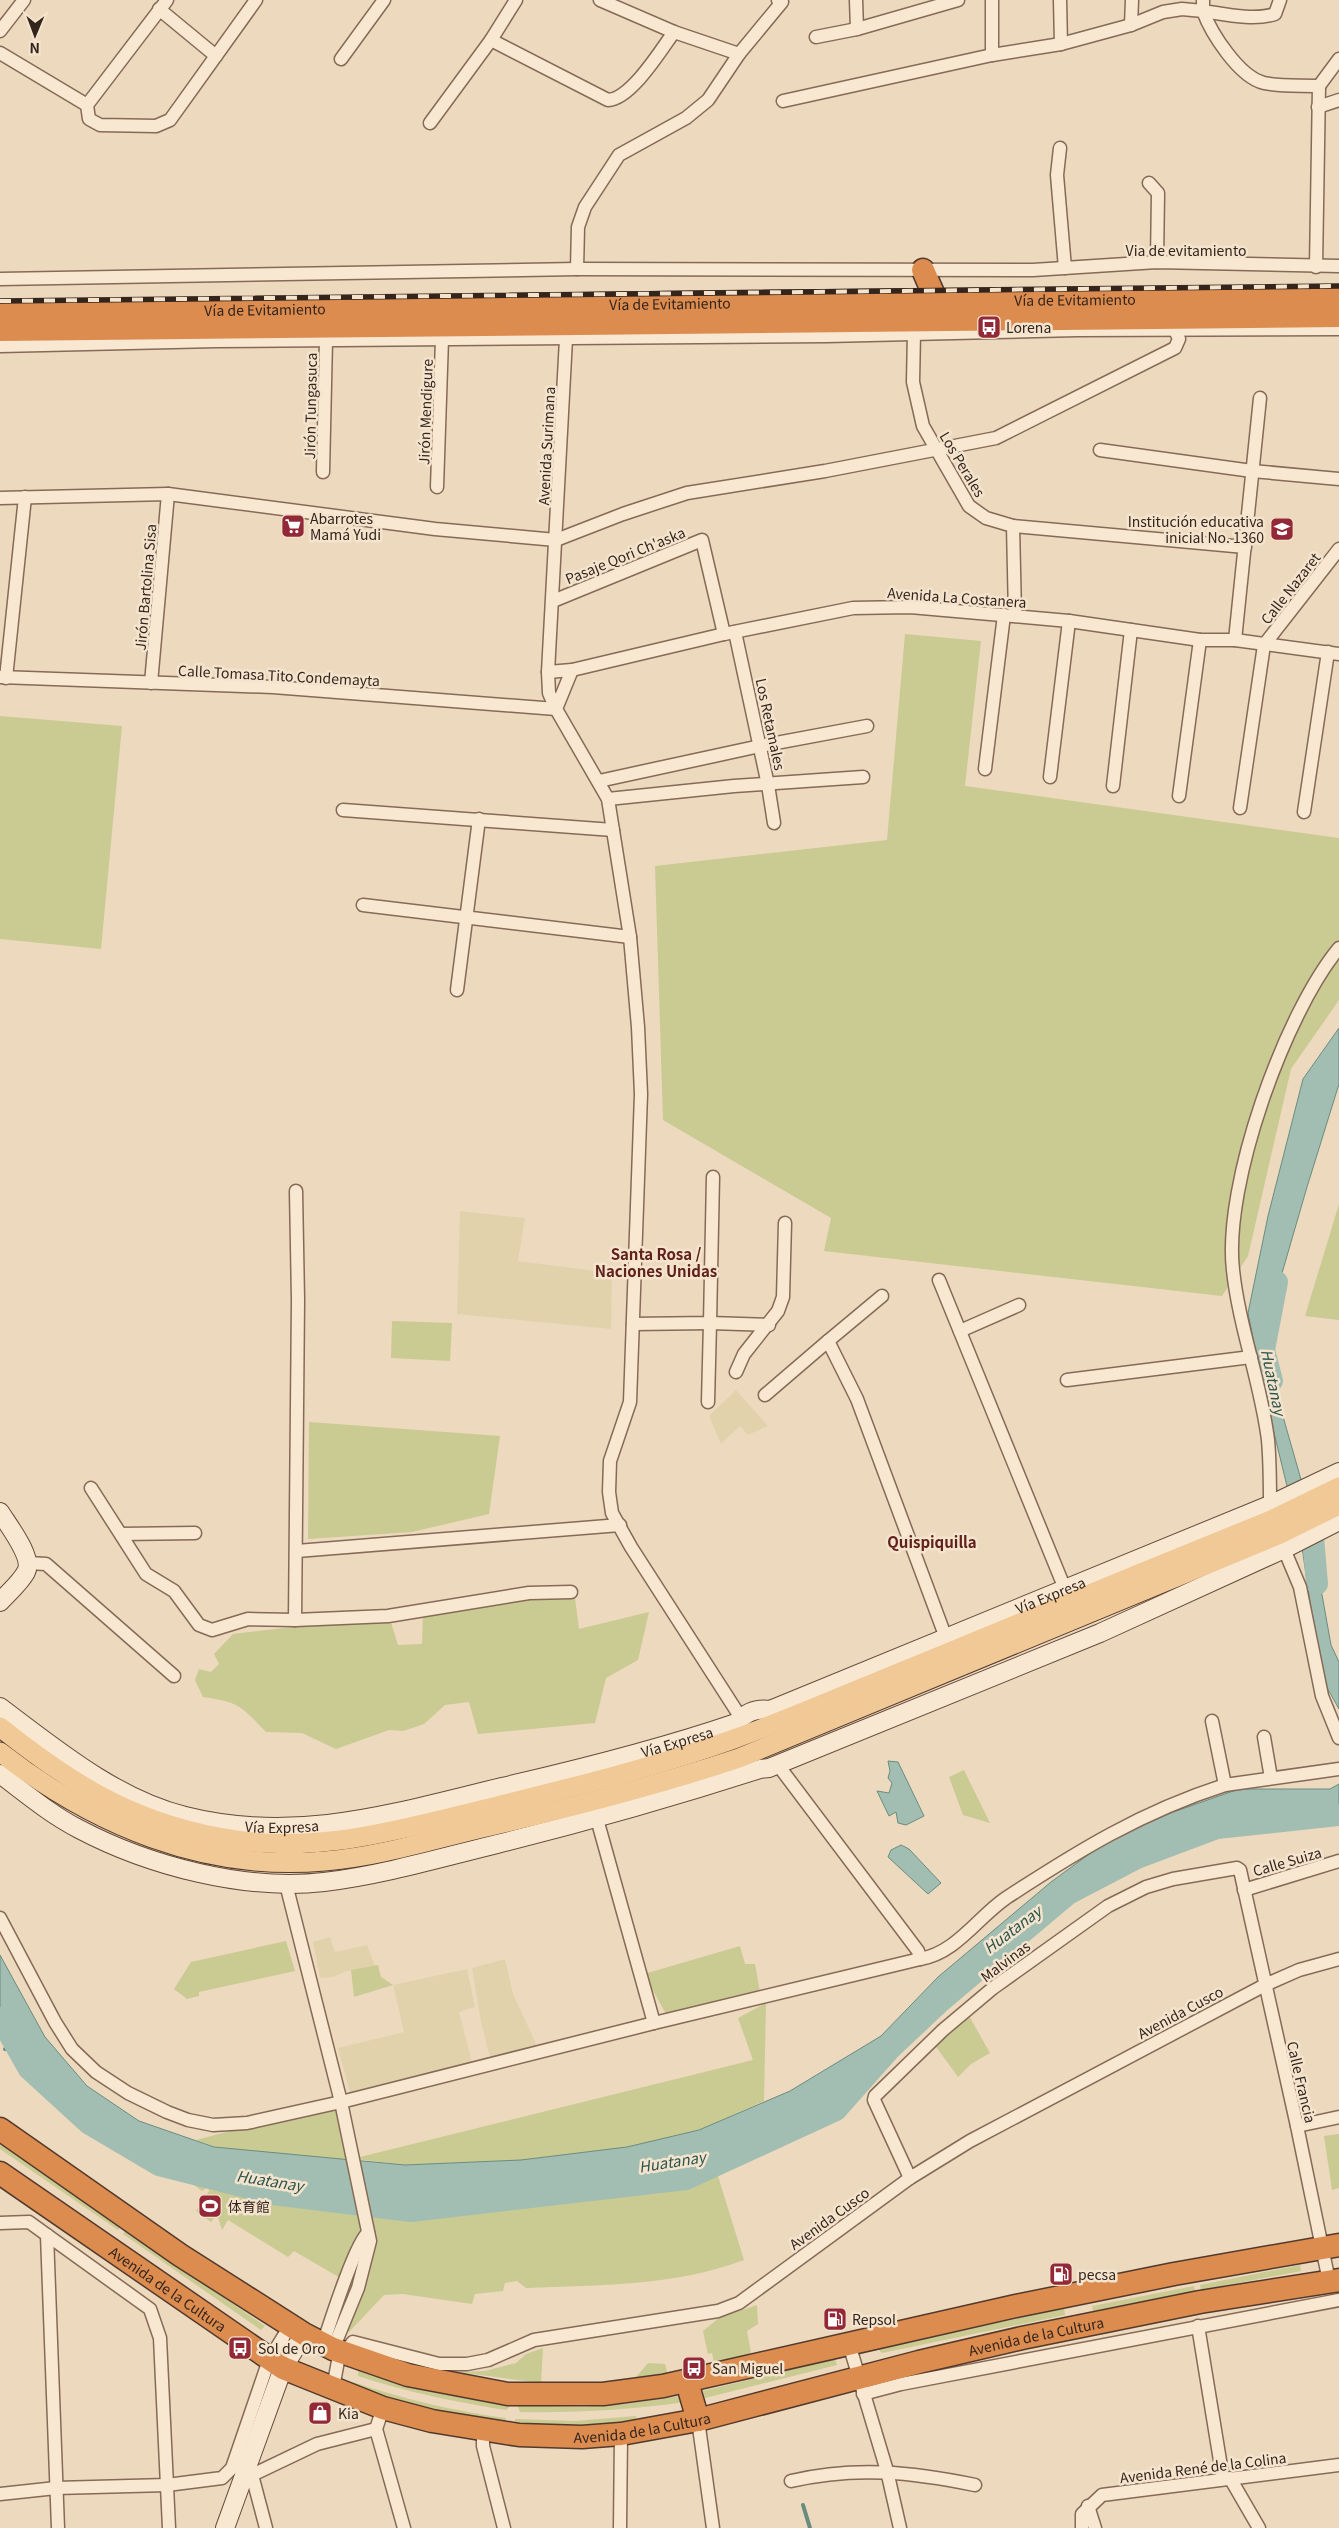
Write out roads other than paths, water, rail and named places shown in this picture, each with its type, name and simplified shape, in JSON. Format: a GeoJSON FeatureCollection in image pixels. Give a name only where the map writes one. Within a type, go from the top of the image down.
{"type":"FeatureCollection","features":[{"type":"Feature","properties":{"kind":"highway"},"geometry":{"type":"LineString","coordinates":[[923,270],[936,300]]}},
{"type":"Feature","properties":{"kind":"highway","name":"Vía de Evitamiento"},"geometry":{"type":"LineString","coordinates":[[0,313],[936,300],[1339,297]]}},
{"type":"Feature","properties":{"kind":"highway","name":"Vía de Evitamiento"},"geometry":{"type":"LineString","coordinates":[[0,330],[656,331],[1339,316]]}},
{"type":"Feature","properties":{"kind":"highway"},"geometry":{"type":"LineString","coordinates":[[0,2129],[180,2255],[318,2341],[408,2375],[508,2394],[603,2394],[687,2382],[1075,2293],[1330,2246]]}},
{"type":"Feature","properties":{"kind":"highway","name":"Avenida de la Cultura"},"geometry":{"type":"LineString","coordinates":[[0,2173],[276,2364],[332,2388],[379,2418],[519,2435],[582,2437],[621,2434],[861,2386],[1022,2338],[1080,2326],[1200,2302],[1335,2287]]}},
{"type":"Feature","properties":{"kind":"highway"},"geometry":{"type":"LineString","coordinates":[[1075,2293],[1080,2326]]}},
{"type":"Feature","properties":{"kind":"highway"},"geometry":{"type":"LineString","coordinates":[[687,2382],[698,2420]]}},
{"type":"Feature","properties":{"kind":"main road","name":"Vía Expresa"},"geometry":{"type":"LineString","coordinates":[[0,1774],[38,1804],[78,1829],[123,1849],[193,1872],[252,1882],[286,1884],[324,1882],[407,1866],[597,1819],[781,1763],[1100,1633],[1277,1526],[1337,1481]]}},
{"type":"Feature","properties":{"kind":"main road","name":"Vía Expresa"},"geometry":{"type":"LineString","coordinates":[[0,1707],[106,1782],[142,1801],[184,1816],[262,1828],[303,1828],[349,1822],[401,1812],[563,1773],[778,1715],[1277,1526],[1339,1505]]}},
{"type":"Feature","properties":{"kind":"main road"},"geometry":{"type":"LineString","coordinates":[[0,1512],[25,1554],[28,1563],[26,1571],[0,1602]]}},
{"type":"Feature","properties":{"kind":"main road","name":"Vía Expresa"},"geometry":{"type":"LineString","coordinates":[[778,1715],[946,1638],[1065,1589],[1277,1526],[1339,1521]]}},
{"type":"Feature","properties":{"kind":"main road","name":"Vía Expresa"},"geometry":{"type":"LineString","coordinates":[[0,1752],[35,1780],[80,1807],[124,1829],[174,1846],[229,1858],[279,1863],[327,1861],[396,1848],[579,1805],[678,1778],[739,1758],[792,1737],[1277,1526]]}},
{"type":"Feature","properties":{"kind":"main road"},"geometry":{"type":"LineString","coordinates":[[778,1715],[792,1737],[792,1746],[781,1763]]}},
{"type":"Feature","properties":{"kind":"main road","name":"Vía Expresa"},"geometry":{"type":"LineString","coordinates":[[0,1727],[45,1763],[84,1788],[134,1814],[188,1831],[239,1841],[294,1844],[348,1840],[576,1787],[737,1727]]}},
{"type":"Feature","properties":{"kind":"main road"},"geometry":{"type":"LineString","coordinates":[[737,1727],[739,1758],[748,1766],[760,1769]]}},
{"type":"Feature","properties":{"kind":"main road"},"geometry":{"type":"LineString","coordinates":[[225,2528],[246,2476],[276,2364],[318,2341]]}},
{"type":"Feature","properties":{"kind":"street"},"geometry":{"type":"LineString","coordinates":[[0,31],[24,0]]}},
{"type":"Feature","properties":{"kind":"street"},"geometry":{"type":"LineString","coordinates":[[216,56],[163,5],[87,105],[89,118],[100,125],[156,126],[170,120],[174,115],[256,0]]}},
{"type":"Feature","properties":{"kind":"street"},"geometry":{"type":"LineString","coordinates":[[342,59],[384,0]]}},
{"type":"Feature","properties":{"kind":"street"},"geometry":{"type":"LineString","coordinates":[[430,123],[491,40],[516,0]]}},
{"type":"Feature","properties":{"kind":"street"},"geometry":{"type":"LineString","coordinates":[[600,0],[674,32],[739,54]]}},
{"type":"Feature","properties":{"kind":"street"},"geometry":{"type":"LineString","coordinates":[[577,269],[578,227],[585,207],[619,155],[686,118],[708,100],[739,54],[781,0]]}},
{"type":"Feature","properties":{"kind":"street"},"geometry":{"type":"LineString","coordinates":[[856,0],[857,29]]}},
{"type":"Feature","properties":{"kind":"street"},"geometry":{"type":"LineString","coordinates":[[816,37],[857,29],[958,0]]}},
{"type":"Feature","properties":{"kind":"street"},"geometry":{"type":"LineString","coordinates":[[992,0],[992,56]]}},
{"type":"Feature","properties":{"kind":"street"},"geometry":{"type":"LineString","coordinates":[[1060,0],[1061,44]]}},
{"type":"Feature","properties":{"kind":"street"},"geometry":{"type":"LineString","coordinates":[[1131,25],[1132,0]]}},
{"type":"Feature","properties":{"kind":"street"},"geometry":{"type":"LineString","coordinates":[[783,102],[992,56],[1061,44],[1131,25],[1163,12],[1182,8],[1203,5],[1234,15],[1269,16],[1275,14],[1280,0]]}},
{"type":"Feature","properties":{"kind":"street"},"geometry":{"type":"LineString","coordinates":[[1203,5],[1216,39],[1226,52],[1257,80],[1287,85],[1319,86]]}},
{"type":"Feature","properties":{"kind":"street"},"geometry":{"type":"LineString","coordinates":[[491,40],[608,100],[614,100],[619,98],[647,69],[674,32]]}},
{"type":"Feature","properties":{"kind":"street"},"geometry":{"type":"LineString","coordinates":[[0,53],[87,105]]}},
{"type":"Feature","properties":{"kind":"street"},"geometry":{"type":"LineString","coordinates":[[1316,267],[1319,86],[1339,59]]}},
{"type":"Feature","properties":{"kind":"street"},"geometry":{"type":"LineString","coordinates":[[1318,107],[1339,100]]}},
{"type":"Feature","properties":{"kind":"street"},"geometry":{"type":"LineString","coordinates":[[1060,148],[1057,175],[1065,268]]}},
{"type":"Feature","properties":{"kind":"street"},"geometry":{"type":"LineString","coordinates":[[1148,183],[1158,193],[1157,262]]}},
{"type":"Feature","properties":{"kind":"street","name":"Via de evitamiento"},"geometry":{"type":"LineString","coordinates":[[0,279],[577,269],[1033,270],[1157,262],[1316,267],[1339,266]]}},
{"type":"Feature","properties":{"kind":"street"},"geometry":{"type":"LineString","coordinates":[[0,346],[326,340],[566,339],[656,331],[914,333],[1339,329]]}},
{"type":"Feature","properties":{"kind":"street"},"geometry":{"type":"LineString","coordinates":[[0,498],[168,494],[435,529],[556,540],[623,514],[687,493],[825,471],[996,438],[1175,348],[1179,339],[1175,330]]}},
{"type":"Feature","properties":{"kind":"street","name":"Los Perales"},"geometry":{"type":"LineString","coordinates":[[914,333],[913,382],[923,426],[969,506],[986,518],[1013,526],[1245,547]]}},
{"type":"Feature","properties":{"kind":"street","name":"Jirón Mendigure"},"geometry":{"type":"LineString","coordinates":[[437,486],[442,339]]}},
{"type":"Feature","properties":{"kind":"street","name":"Avenida Surimana"},"geometry":{"type":"LineString","coordinates":[[566,339],[548,672],[549,693],[556,709],[608,799],[630,937],[638,1027],[641,1094],[630,1402],[610,1461],[609,1479],[612,1513],[737,1727]]}},
{"type":"Feature","properties":{"kind":"street","name":"Jirón Tungasuca"},"geometry":{"type":"LineString","coordinates":[[323,472],[326,340]]}},
{"type":"Feature","properties":{"kind":"street"},"geometry":{"type":"LineString","coordinates":[[1235,640],[1260,398]]}},
{"type":"Feature","properties":{"kind":"street"},"geometry":{"type":"LineString","coordinates":[[1100,450],[1252,471],[1339,479]]}},
{"type":"Feature","properties":{"kind":"street","name":"Jirón Bartolina Sisa"},"geometry":{"type":"LineString","coordinates":[[151,683],[168,494]]}},
{"type":"Feature","properties":{"kind":"street"},"geometry":{"type":"LineString","coordinates":[[3,678],[25,497]]}},
{"type":"Feature","properties":{"kind":"street"},"geometry":{"type":"LineString","coordinates":[[985,769],[1010,615],[1013,526]]}},
{"type":"Feature","properties":{"kind":"street","name":"Pasaje Qori Ch'aska"},"geometry":{"type":"LineString","coordinates":[[553,601],[702,540],[730,633]]}},
{"type":"Feature","properties":{"kind":"street","name":"Calle Nazaret"},"geometry":{"type":"LineString","coordinates":[[1264,645],[1339,549]]}},
{"type":"Feature","properties":{"kind":"street","name":"Avenida La Costanera"},"geometry":{"type":"LineString","coordinates":[[548,672],[572,670],[730,633],[854,608],[910,607],[1010,615],[1069,621],[1200,640],[1235,640],[1333,653]]}},
{"type":"Feature","properties":{"kind":"street"},"geometry":{"type":"LineString","coordinates":[[1050,777],[1069,621]]}},
{"type":"Feature","properties":{"kind":"street"},"geometry":{"type":"LineString","coordinates":[[1113,786],[1131,630]]}},
{"type":"Feature","properties":{"kind":"street","name":"Los Retamales"},"geometry":{"type":"LineString","coordinates":[[730,633],[760,746],[774,823]]}},
{"type":"Feature","properties":{"kind":"street"},"geometry":{"type":"LineString","coordinates":[[1179,796],[1200,640]]}},
{"type":"Feature","properties":{"kind":"street"},"geometry":{"type":"LineString","coordinates":[[1240,808],[1264,645]]}},
{"type":"Feature","properties":{"kind":"street"},"geometry":{"type":"LineString","coordinates":[[1304,812],[1333,653]]}},
{"type":"Feature","properties":{"kind":"street"},"geometry":{"type":"LineString","coordinates":[[556,709],[572,670]]}},
{"type":"Feature","properties":{"kind":"street","name":"Calle Tomasa Tito Condemayta"},"geometry":{"type":"LineString","coordinates":[[3,678],[273,687],[556,709]]}},
{"type":"Feature","properties":{"kind":"street"},"geometry":{"type":"LineString","coordinates":[[599,781],[760,746],[868,726]]}},
{"type":"Feature","properties":{"kind":"street"},"geometry":{"type":"LineString","coordinates":[[608,799],[734,786],[863,777]]}},
{"type":"Feature","properties":{"kind":"street"},"geometry":{"type":"LineString","coordinates":[[343,810],[613,830]]}},
{"type":"Feature","properties":{"kind":"street"},"geometry":{"type":"LineString","coordinates":[[456,990],[480,819]]}},
{"type":"Feature","properties":{"kind":"street"},"geometry":{"type":"LineString","coordinates":[[363,905],[630,937]]}},
{"type":"Feature","properties":{"kind":"street"},"geometry":{"type":"LineString","coordinates":[[1339,948],[1312,988],[1280,1054],[1259,1112],[1243,1172],[1232,1237],[1233,1270],[1268,1439],[1277,1526],[1300,1587],[1322,1696],[1339,1738]]}},
{"type":"Feature","properties":{"kind":"street"},"geometry":{"type":"LineString","coordinates":[[708,1402],[713,1177]]}},
{"type":"Feature","properties":{"kind":"street"},"geometry":{"type":"LineString","coordinates":[[295,1620],[298,1300],[296,1191]]}},
{"type":"Feature","properties":{"kind":"street"},"geometry":{"type":"LineString","coordinates":[[736,1372],[744,1354],[769,1325],[778,1311],[783,1297],[785,1223]]}},
{"type":"Feature","properties":{"kind":"street"},"geometry":{"type":"LineString","coordinates":[[939,1280],[1065,1589]]}},
{"type":"Feature","properties":{"kind":"street"},"geometry":{"type":"LineString","coordinates":[[765,1395],[882,1296]]}},
{"type":"Feature","properties":{"kind":"street"},"geometry":{"type":"LineString","coordinates":[[960,1330],[1019,1305]]}},
{"type":"Feature","properties":{"kind":"street"},"geometry":{"type":"LineString","coordinates":[[633,1324],[710,1323],[769,1325]]}},
{"type":"Feature","properties":{"kind":"street"},"geometry":{"type":"LineString","coordinates":[[828,1341],[857,1399],[946,1638]]}},
{"type":"Feature","properties":{"kind":"street"},"geometry":{"type":"LineString","coordinates":[[1067,1380],[1251,1357]]}},
{"type":"Feature","properties":{"kind":"street"},"geometry":{"type":"LineString","coordinates":[[92,1488],[146,1574],[174,1591],[199,1625],[212,1630],[248,1619],[295,1620],[388,1616],[529,1593],[571,1592]]}},
{"type":"Feature","properties":{"kind":"street"},"geometry":{"type":"LineString","coordinates":[[297,1551],[620,1525]]}},
{"type":"Feature","properties":{"kind":"street"},"geometry":{"type":"LineString","coordinates":[[121,1534],[195,1533]]}},
{"type":"Feature","properties":{"kind":"street"},"geometry":{"type":"LineString","coordinates":[[28,1563],[46,1564],[174,1676]]}},
{"type":"Feature","properties":{"kind":"street"},"geometry":{"type":"LineString","coordinates":[[1212,1721],[1225,1785]]}},
{"type":"Feature","properties":{"kind":"street"},"geometry":{"type":"LineString","coordinates":[[1264,1737],[1271,1778]]}},
{"type":"Feature","properties":{"kind":"street"},"geometry":{"type":"LineString","coordinates":[[781,1763],[918,1950],[920,1959]]}},
{"type":"Feature","properties":{"kind":"street"},"geometry":{"type":"LineString","coordinates":[[0,1918],[55,2022],[72,2049],[96,2072],[128,2093],[188,2120],[214,2125],[247,2123],[341,2102],[943,1952],[1002,1901],[1081,1849],[1123,1826],[1225,1785],[1339,1769]]}},
{"type":"Feature","properties":{"kind":"street"},"geometry":{"type":"LineString","coordinates":[[597,1819],[654,2023]]}},
{"type":"Feature","properties":{"kind":"street","name":"Calle Suiza"},"geometry":{"type":"LineString","coordinates":[[1244,1890],[1339,1861]]}},
{"type":"Feature","properties":{"kind":"street","name":"Malvinas"},"geometry":{"type":"LineString","coordinates":[[910,2178],[874,2100],[943,2030],[1022,1966],[1128,1894],[1173,1879],[1234,1867],[1240,1870],[1244,1890]]}},
{"type":"Feature","properties":{"kind":"street"},"geometry":{"type":"LineString","coordinates":[[286,1884],[341,2102],[349,2148],[370,2241],[358,2288],[318,2341],[337,2366],[332,2388]]}},
{"type":"Feature","properties":{"kind":"street","name":"Calle Francia"},"geometry":{"type":"LineString","coordinates":[[1244,1890],[1297,2126],[1330,2246],[1335,2287]]}},
{"type":"Feature","properties":{"kind":"street","name":"Avenida Cusco"},"geometry":{"type":"LineString","coordinates":[[318,2341],[353,2342],[439,2364],[468,2364],[488,2360],[534,2340],[718,2312],[738,2303],[910,2178],[970,2141],[1265,1985],[1299,1970],[1339,1959]]}},
{"type":"Feature","properties":{"kind":"street"},"geometry":{"type":"LineString","coordinates":[[1297,2126],[1339,2117]]}},
{"type":"Feature","properties":{"kind":"street"},"geometry":{"type":"LineString","coordinates":[[0,2223],[30,2222],[150,2309],[160,2338],[169,2528]]}},
{"type":"Feature","properties":{"kind":"street"},"geometry":{"type":"LineString","coordinates":[[47,2235],[58,2528]]}},
{"type":"Feature","properties":{"kind":"street"},"geometry":{"type":"LineString","coordinates":[[861,2386],[901,2384],[1198,2326],[1335,2287]]}},
{"type":"Feature","properties":{"kind":"street"},"geometry":{"type":"LineString","coordinates":[[1198,2326],[1226,2478],[1259,2528]]}},
{"type":"Feature","properties":{"kind":"street"},"geometry":{"type":"LineString","coordinates":[[849,2344],[887,2471],[900,2528]]}},
{"type":"Feature","properties":{"kind":"street"},"geometry":{"type":"LineString","coordinates":[[0,2494],[56,2488],[167,2485],[222,2478],[232,2468],[276,2364]]}},
{"type":"Feature","properties":{"kind":"street"},"geometry":{"type":"LineString","coordinates":[[266,2528],[246,2476],[379,2418],[404,2528]]}},
{"type":"Feature","properties":{"kind":"street"},"geometry":{"type":"LineString","coordinates":[[698,2420],[713,2528]]}},
{"type":"Feature","properties":{"kind":"street"},"geometry":{"type":"LineString","coordinates":[[483,2431],[483,2446],[504,2528]]}},
{"type":"Feature","properties":{"kind":"street"},"geometry":{"type":"LineString","coordinates":[[620,2528],[621,2434]]}},
{"type":"Feature","properties":{"kind":"street","name":"Avenida René de la Colina"},"geometry":{"type":"LineString","coordinates":[[1084,2517],[1102,2496],[1226,2478],[1339,2465]]}},
{"type":"Feature","properties":{"kind":"street"},"geometry":{"type":"LineString","coordinates":[[791,2481],[820,2474],[887,2471],[932,2476],[975,2485]]}},
{"type":"Feature","properties":{"kind":"street"},"geometry":{"type":"LineString","coordinates":[[1084,2517],[1095,2528]]}},
{"type":"Feature","properties":{"kind":"water"},"geometry":{"type":"Polygon","coordinates":[[[1339,1028],[1339,1084],[1271,1311],[1264,1350],[1302,1483],[1331,1645],[1339,1662],[1339,1709],[1321,1677],[1302,1547],[1262,1384],[1248,1313],[1268,1216],[1303,1079],[1339,1028]]]}},
{"type":"Feature","properties":{"kind":"water"},"geometry":{"type":"Polygon","coordinates":[[[888,1761],[898,1762],[924,1816],[906,1825],[898,1823],[896,1812],[889,1816],[877,1791],[889,1793],[892,1783],[888,1778],[890,1771],[888,1761]]]}},
{"type":"Feature","properties":{"kind":"water"},"geometry":{"type":"Polygon","coordinates":[[[1339,1784],[1339,1815],[1217,1828],[1137,1858],[1068,1894],[941,2001],[890,2049],[836,2110],[686,2179],[411,2211],[273,2194],[159,2165],[88,2123],[29,2069],[0,2018],[0,1955],[45,2037],[87,2086],[139,2121],[214,2147],[405,2165],[521,2160],[627,2147],[699,2130],[790,2091],[881,2036],[938,1977],[1051,1882],[1122,1830],[1239,1789],[1330,1789],[1339,1784]]]}},
{"type":"Feature","properties":{"kind":"water"},"geometry":{"type":"Polygon","coordinates":[[[901,1845],[909,1849],[941,1883],[928,1894],[888,1857],[891,1850],[901,1845]]]}},
{"type":"Feature","properties":{"kind":"waterway","name":"Huatanay"},"geometry":{"type":"LineString","coordinates":[[1272,1381],[1264,1350],[1277,1282]]}},
{"type":"Feature","properties":{"kind":"waterway","name":"Huatanay"},"geometry":{"type":"LineString","coordinates":[[1311,1514],[1317,1584]]}},
{"type":"Feature","properties":{"kind":"waterway"},"geometry":{"type":"LineString","coordinates":[[0,2018],[29,2069],[88,2123],[159,2165],[273,2194],[411,2211],[686,2179],[836,2110],[890,2049],[941,2001],[1068,1894],[1137,1858],[1217,1828],[1339,1815]]}},
{"type":"Feature","properties":{"kind":"waterway"},"geometry":{"type":"LineString","coordinates":[[5,2049],[17,2039]]}},
{"type":"Feature","properties":{"kind":"waterway"},"geometry":{"type":"LineString","coordinates":[[803,2505],[810,2528]]}},
{"type":"Feature","properties":{"kind":"railway"},"geometry":{"type":"LineString","coordinates":[[0,301],[1339,286]]}},
{"type":"Feature","properties":{"kind":"place","name":"Lorena"},"geometry":{"type":"Point","coordinates":[989,327]}},
{"type":"Feature","properties":{"kind":"place","name":"Abarrotes Mamá Yudi"},"geometry":{"type":"Point","coordinates":[293,526]}},
{"type":"Feature","properties":{"kind":"place","name":"Institución educativa inicial No. 1360"},"geometry":{"type":"Point","coordinates":[1282,529]}},
{"type":"Feature","properties":{"kind":"place","name":"体育館"},"geometry":{"type":"Point","coordinates":[210,2206]}},
{"type":"Feature","properties":{"kind":"place","name":"pecsa"},"geometry":{"type":"Point","coordinates":[1061,2274]}},
{"type":"Feature","properties":{"kind":"place","name":"Repsol"},"geometry":{"type":"Point","coordinates":[835,2319]}},
{"type":"Feature","properties":{"kind":"place","name":"Sol de Oro"},"geometry":{"type":"Point","coordinates":[240,2348]}},
{"type":"Feature","properties":{"kind":"place","name":"San Miguel"},"geometry":{"type":"Point","coordinates":[694,2368]}},
{"type":"Feature","properties":{"kind":"place","name":"Kia"},"geometry":{"type":"Point","coordinates":[320,2413]}},
{"type":"Feature","properties":{"kind":"district","name":"Santa Rosa / Naciones Unidas"},"geometry":{"type":"Point","coordinates":[656,1262]}},
{"type":"Feature","properties":{"kind":"district","name":"Quispiquilla"},"geometry":{"type":"Point","coordinates":[932,1541]}}]}
